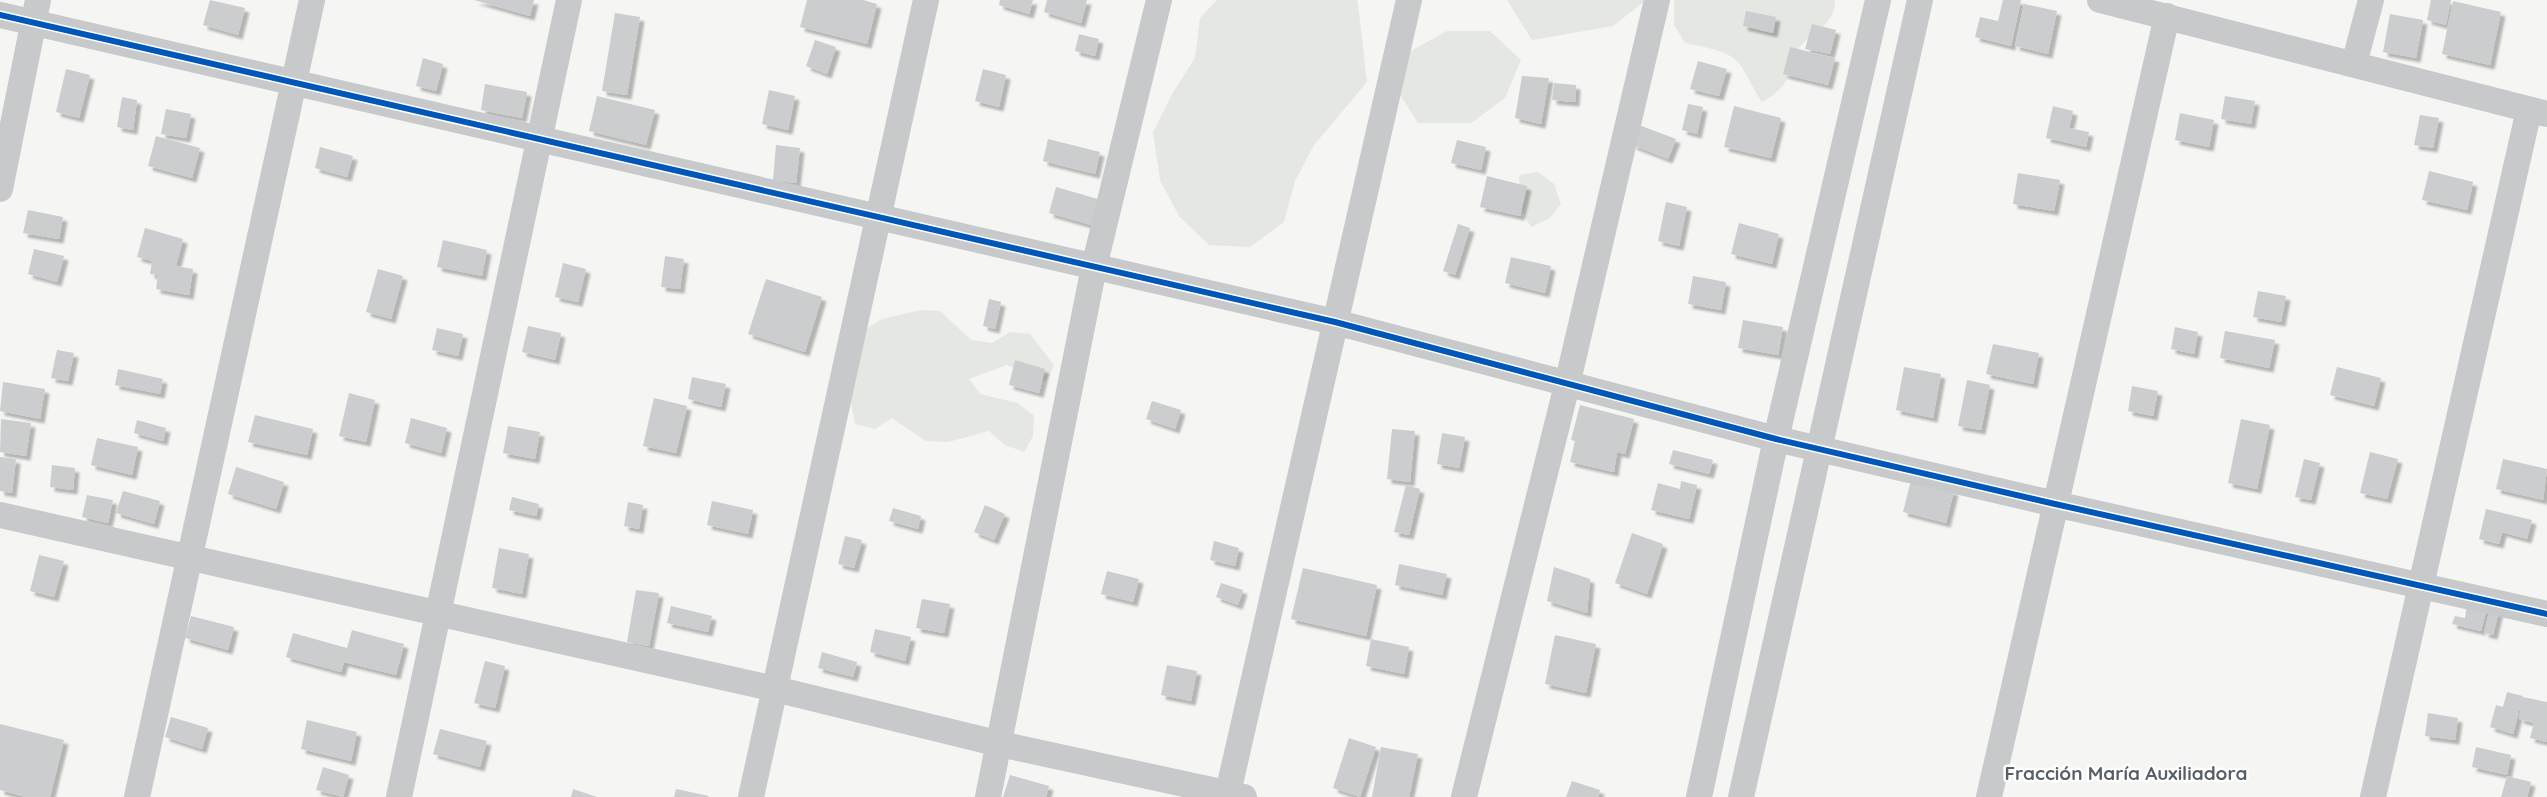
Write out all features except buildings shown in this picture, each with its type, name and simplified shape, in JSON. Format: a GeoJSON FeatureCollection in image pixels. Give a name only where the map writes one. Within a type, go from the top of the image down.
{"type":"FeatureCollection","features":[{"type":"Feature","properties":{"kind":"street"},"geometry":{"type":"LineString","coordinates":[[137,797],[312,0]]}},
{"type":"Feature","properties":{"kind":"street"},"geometry":{"type":"LineString","coordinates":[[399,797],[569,0]]}},
{"type":"Feature","properties":{"kind":"street"},"geometry":{"type":"LineString","coordinates":[[751,797],[926,0]]}},
{"type":"Feature","properties":{"kind":"street"},"geometry":{"type":"LineString","coordinates":[[988,797],[1094,267],[1158,0]]}},
{"type":"Feature","properties":{"kind":"street"},"geometry":{"type":"LineString","coordinates":[[0,515],[775,689],[1000,744],[1233,796],[1335,322],[1408,0]]}},
{"type":"Feature","properties":{"kind":"street"},"geometry":{"type":"LineString","coordinates":[[1464,797],[1567,385],[1657,0]]}},
{"type":"Feature","properties":{"kind":"street"},"geometry":{"type":"LineString","coordinates":[[1699,797],[1776,439],[1878,0]]}},
{"type":"Feature","properties":{"kind":"street"},"geometry":{"type":"LineString","coordinates":[[1741,797],[1920,0]]}},
{"type":"Feature","properties":{"kind":"street"},"geometry":{"type":"LineString","coordinates":[[2100,0],[2538,112],[2421,584],[2374,797]]}},
{"type":"Feature","properties":{"kind":"street"},"geometry":{"type":"LineString","coordinates":[[2354,64],[2371,0]]}},
{"type":"Feature","properties":{"kind":"street"},"geometry":{"type":"LineString","coordinates":[[0,189],[36,12]]}},
{"type":"Feature","properties":{"kind":"street"},"geometry":{"type":"LineString","coordinates":[[0,15],[36,12],[295,83],[1335,322],[1776,439],[2547,614]]}},
{"type":"Feature","properties":{"kind":"street"},"geometry":{"type":"LineString","coordinates":[[1989,797],[2167,16]]}},
{"type":"Feature","properties":{"kind":"shaded area"},"geometry":{"type":"Polygon","coordinates":[[[1217,0],[1357,0],[1358,4],[1367,82],[1314,145],[1295,181],[1284,222],[1250,247],[1209,245],[1179,216],[1160,180],[1153,132],[1172,94],[1195,58],[1200,18],[1217,0]]]}},
{"type":"Feature","properties":{"kind":"shaded area"},"geometry":{"type":"Polygon","coordinates":[[[1507,0],[1646,0],[1613,26],[1532,40],[1507,0]]]}},
{"type":"Feature","properties":{"kind":"shaded area"},"geometry":{"type":"Polygon","coordinates":[[[1674,0],[1835,0],[1834,9],[1826,23],[1802,44],[1796,52],[1784,84],[1772,96],[1762,102],[1743,69],[1732,57],[1717,50],[1685,43],[1674,25],[1674,0]]]}},
{"type":"Feature","properties":{"kind":"shaded area"},"geometry":{"type":"Polygon","coordinates":[[[1447,31],[1490,31],[1521,60],[1505,98],[1471,123],[1418,123],[1397,90],[1409,52],[1447,31]]]}},
{"type":"Feature","properties":{"kind":"shaded area"},"geometry":{"type":"Polygon","coordinates":[[[1538,172],[1554,184],[1561,204],[1549,219],[1531,227],[1521,209],[1519,175],[1538,172]]]}},
{"type":"Feature","properties":{"kind":"shaded area"},"geometry":{"type":"Polygon","coordinates":[[[921,310],[940,311],[971,340],[992,343],[1010,332],[1030,334],[1054,365],[1046,382],[1007,365],[969,379],[980,394],[1018,403],[1034,416],[1033,436],[1024,452],[1005,445],[989,431],[948,442],[926,441],[892,418],[875,429],[855,424],[847,383],[864,330],[882,319],[921,310]]]}},
{"type":"Feature","properties":{"kind":"cycle path"},"geometry":{"type":"LineString","coordinates":[[0,15],[1335,322],[1776,439],[2055,504],[2547,614]]}},
{"type":"Feature","properties":{"kind":"district","name":"Fracción María Auxiliadora"},"geometry":{"type":"Point","coordinates":[2126,773]}}]}
